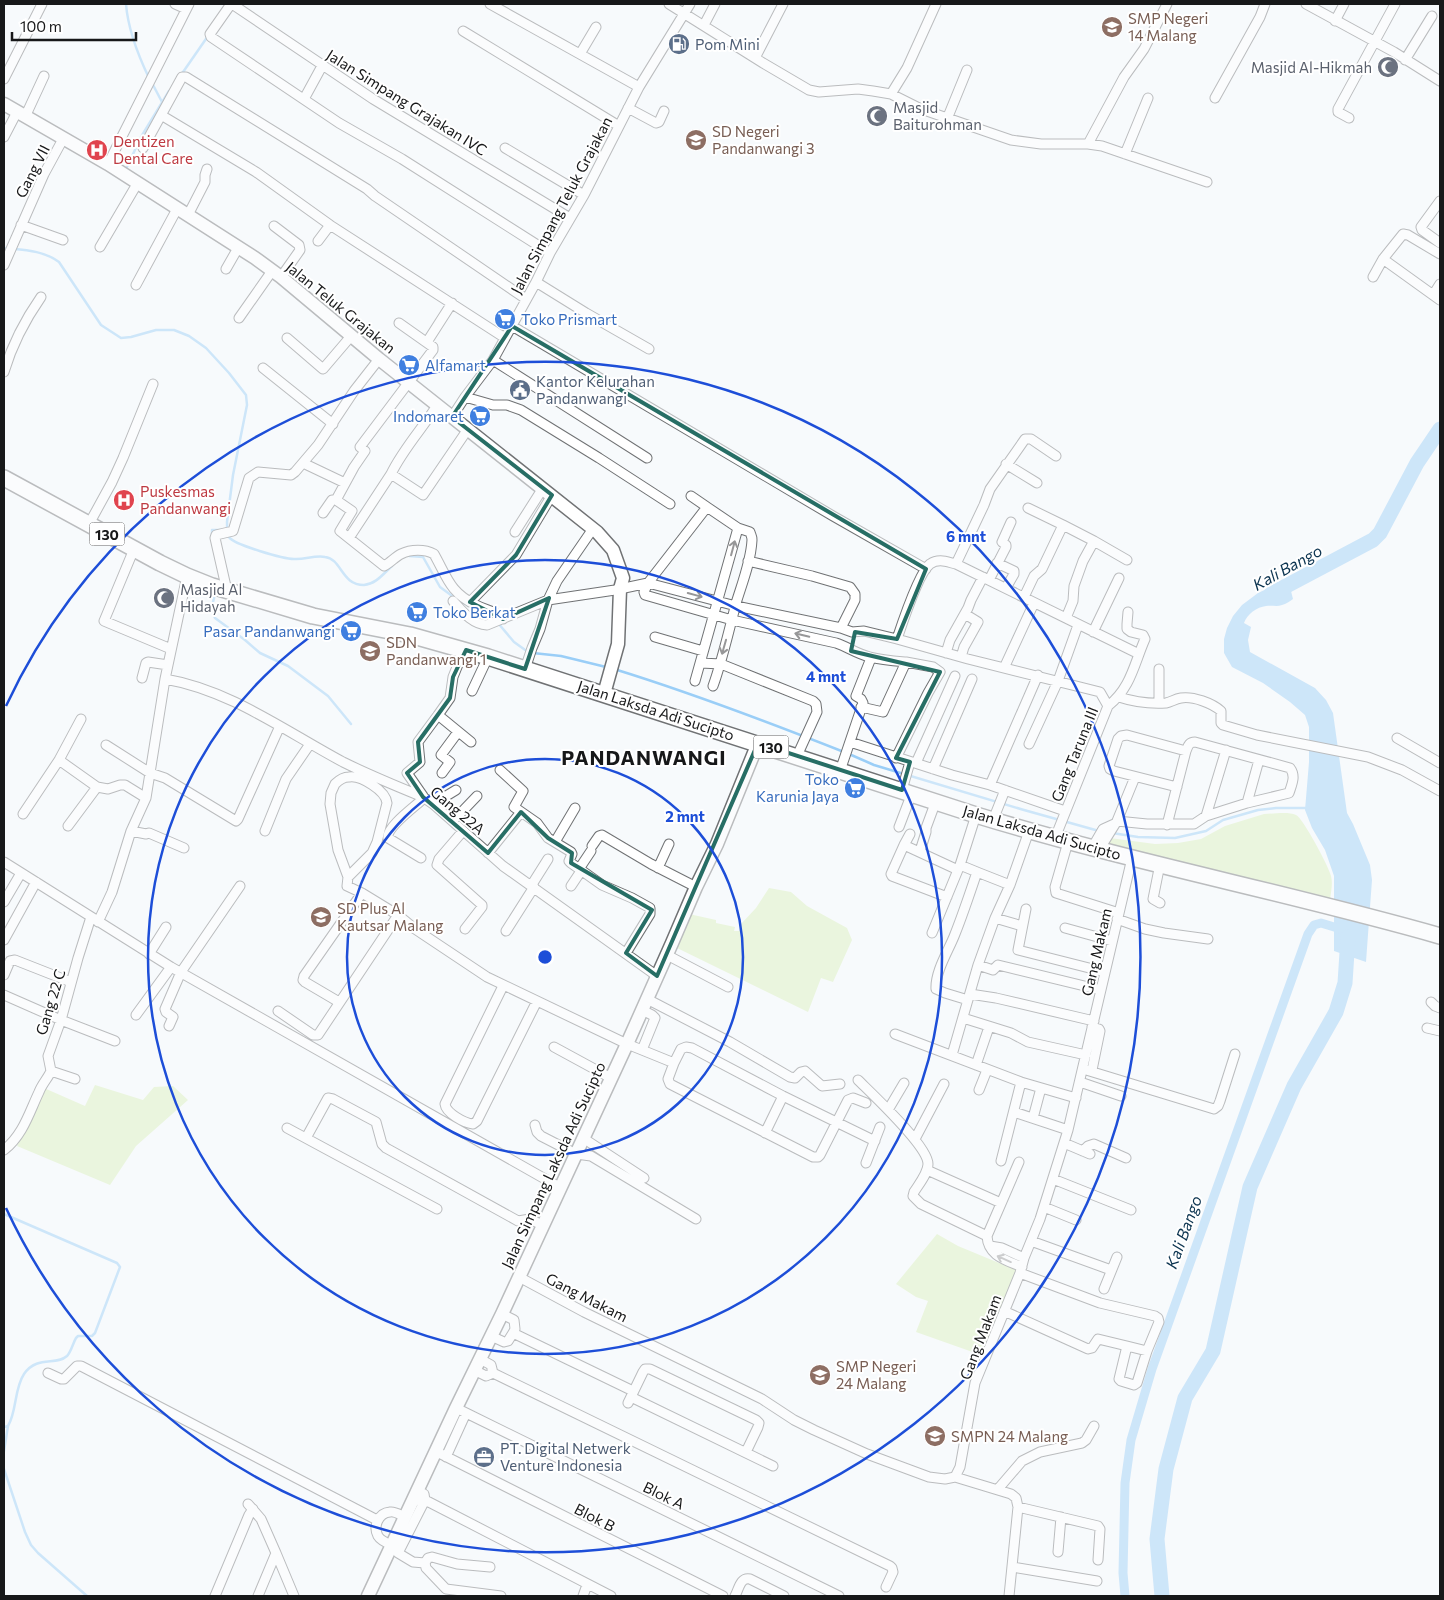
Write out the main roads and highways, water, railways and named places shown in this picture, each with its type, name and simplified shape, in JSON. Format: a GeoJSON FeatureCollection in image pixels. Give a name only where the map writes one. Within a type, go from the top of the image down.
{"type":"FeatureCollection","features":[{"type":"Feature","properties":{"kind":"main road","name":"Jalan Laksda Adi Sucipto"},"geometry":{"type":"LineString","coordinates":[[4,478],[187,576],[227,590],[313,616],[410,635],[488,656],[527,663],[604,694],[758,743],[800,749],[840,771],[906,788],[976,815],[998,809],[1029,831],[1062,827],[1132,858],[1382,919],[1440,936]]}},
{"type":"Feature","properties":{"kind":"water"},"geometry":{"type":"Polygon","coordinates":[[[1288,579],[1293,599],[1280,606],[1259,608],[1250,614],[1244,623],[1251,627],[1248,640],[1250,652],[1315,688],[1326,700],[1333,713],[1347,813],[1370,865],[1372,880],[1366,962],[1334,951],[1334,876],[1325,850],[1312,828],[1305,810],[1309,762],[1309,727],[1305,715],[1263,683],[1232,667],[1224,653],[1224,639],[1227,628],[1233,616],[1242,605],[1258,593],[1288,579]]]}},
{"type":"Feature","properties":{"kind":"waterway"},"geometry":{"type":"LineString","coordinates":[[126,4],[134,42],[149,78]]}},
{"type":"Feature","properties":{"kind":"waterway"},"geometry":{"type":"LineString","coordinates":[[181,75],[208,36]]}},
{"type":"Feature","properties":{"kind":"waterway"},"geometry":{"type":"LineString","coordinates":[[152,83],[162,102]]}},
{"type":"Feature","properties":{"kind":"waterway"},"geometry":{"type":"LineString","coordinates":[[126,169],[141,137],[169,91]]}},
{"type":"Feature","properties":{"kind":"waterway"},"geometry":{"type":"LineString","coordinates":[[4,248],[40,253],[59,262],[101,325],[121,338],[156,330],[174,330],[189,336],[206,348],[229,373],[246,395],[247,405],[233,475],[227,522],[229,537],[240,544],[270,554],[298,559],[313,557],[331,559],[346,577],[356,584],[372,583],[392,566]]}},
{"type":"Feature","properties":{"kind":"waterway","name":"Kali Bango"},"geometry":{"type":"LineString","coordinates":[[1271,594],[1373,540],[1380,533],[1417,463],[1440,429]]}},
{"type":"Feature","properties":{"kind":"waterway"},"geometry":{"type":"LineString","coordinates":[[212,536],[212,530],[220,530]]}},
{"type":"Feature","properties":{"kind":"waterway"},"geometry":{"type":"LineString","coordinates":[[409,556],[423,557],[440,587],[459,601],[468,605]]}},
{"type":"Feature","properties":{"kind":"waterway"},"geometry":{"type":"LineString","coordinates":[[215,594],[211,610],[215,618],[260,653],[288,666],[328,696],[351,724]]}},
{"type":"Feature","properties":{"kind":"waterway"},"geometry":{"type":"LineString","coordinates":[[498,623],[514,642],[528,652]]}},
{"type":"Feature","properties":{"kind":"waterway"},"geometry":{"type":"LineString","coordinates":[[533,653],[561,656],[606,667]]}},
{"type":"Feature","properties":{"kind":"waterway"},"geometry":{"type":"LineString","coordinates":[[614,669],[730,708],[844,752]]}},
{"type":"Feature","properties":{"kind":"waterway"},"geometry":{"type":"LineString","coordinates":[[849,754],[874,765],[1099,831]]}},
{"type":"Feature","properties":{"kind":"waterway"},"geometry":{"type":"LineString","coordinates":[[1112,833],[1138,837],[1175,838],[1206,831],[1223,820],[1258,810],[1308,808]]}},
{"type":"Feature","properties":{"kind":"waterway","name":"Kali Bango"},"geometry":{"type":"LineString","coordinates":[[1125,1596],[1123,1573],[1125,1483],[1131,1440],[1152,1369],[1308,934],[1314,925],[1321,923],[1344,930]]}},
{"type":"Feature","properties":{"kind":"waterway","name":"Kali Bango"},"geometry":{"type":"LineString","coordinates":[[1162,1596],[1157,1539],[1166,1469],[1185,1398],[1213,1351],[1250,1187],[1294,1086],[1336,1012],[1345,983],[1348,937]]}},
{"type":"Feature","properties":{"kind":"waterway"},"geometry":{"type":"LineString","coordinates":[[4,1214],[117,1263],[120,1267],[95,1333],[92,1336],[78,1336],[67,1356],[63,1359],[40,1363],[29,1368],[21,1380],[11,1420],[8,1426],[4,1427]]}},
{"type":"Feature","properties":{"kind":"waterway"},"geometry":{"type":"LineString","coordinates":[[4,1451],[8,1426]]}},
{"type":"Feature","properties":{"kind":"waterway"},"geometry":{"type":"LineString","coordinates":[[4,1469],[31,1545],[87,1596]]}},
{"type":"Feature","properties":{"kind":"place","name":"SMP Negeri 14 Malang"},"geometry":{"type":"Point","coordinates":[1112,27]}},
{"type":"Feature","properties":{"kind":"place","name":"Pom Mini"},"geometry":{"type":"Point","coordinates":[679,44]}},
{"type":"Feature","properties":{"kind":"place","name":"Masjid Al-Hikmah"},"geometry":{"type":"Point","coordinates":[1388,67]}},
{"type":"Feature","properties":{"kind":"place","name":"Masjid Baiturohman"},"geometry":{"type":"Point","coordinates":[877,116]}},
{"type":"Feature","properties":{"kind":"place","name":"SD Negeri Pandanwangi 3"},"geometry":{"type":"Point","coordinates":[696,140]}},
{"type":"Feature","properties":{"kind":"place","name":"Dentizen Dental Care"},"geometry":{"type":"Point","coordinates":[97,150]}},
{"type":"Feature","properties":{"kind":"place","name":"Toko Prismart"},"geometry":{"type":"Point","coordinates":[505,319]}},
{"type":"Feature","properties":{"kind":"place","name":"Alfamart"},"geometry":{"type":"Point","coordinates":[409,365]}},
{"type":"Feature","properties":{"kind":"place","name":"Kantor Kelurahan Pandanwangi"},"geometry":{"type":"Point","coordinates":[520,390]}},
{"type":"Feature","properties":{"kind":"place","name":"Indomaret"},"geometry":{"type":"Point","coordinates":[480,416]}},
{"type":"Feature","properties":{"kind":"place","name":"Puskesmas Pandanwangi"},"geometry":{"type":"Point","coordinates":[124,500]}},
{"type":"Feature","properties":{"kind":"place","name":"Masjid Al Hidayah"},"geometry":{"type":"Point","coordinates":[164,598]}},
{"type":"Feature","properties":{"kind":"place","name":"Toko Berkat"},"geometry":{"type":"Point","coordinates":[417,612]}},
{"type":"Feature","properties":{"kind":"place","name":"Pasar Pandanwangi"},"geometry":{"type":"Point","coordinates":[351,631]}},
{"type":"Feature","properties":{"kind":"place","name":"SDN Pandanwangi 1"},"geometry":{"type":"Point","coordinates":[370,651]}},
{"type":"Feature","properties":{"kind":"place","name":"Toko Karunia Jaya"},"geometry":{"type":"Point","coordinates":[855,788]}},
{"type":"Feature","properties":{"kind":"place","name":"SD Plus Al Kautsar Malang"},"geometry":{"type":"Point","coordinates":[321,917]}},
{"type":"Feature","properties":{"kind":"place","name":"SMP Negeri 24 Malang"},"geometry":{"type":"Point","coordinates":[820,1375]}},
{"type":"Feature","properties":{"kind":"place","name":"SMPN 24 Malang"},"geometry":{"type":"Point","coordinates":[935,1436]}},
{"type":"Feature","properties":{"kind":"place","name":"PT. Digital Netwerk Venture Indonesia"},"geometry":{"type":"Point","coordinates":[484,1457]}},
{"type":"Feature","properties":{"kind":"district","name":"PANDANWANGI"},"geometry":{"type":"Point","coordinates":[644,757]}}]}
